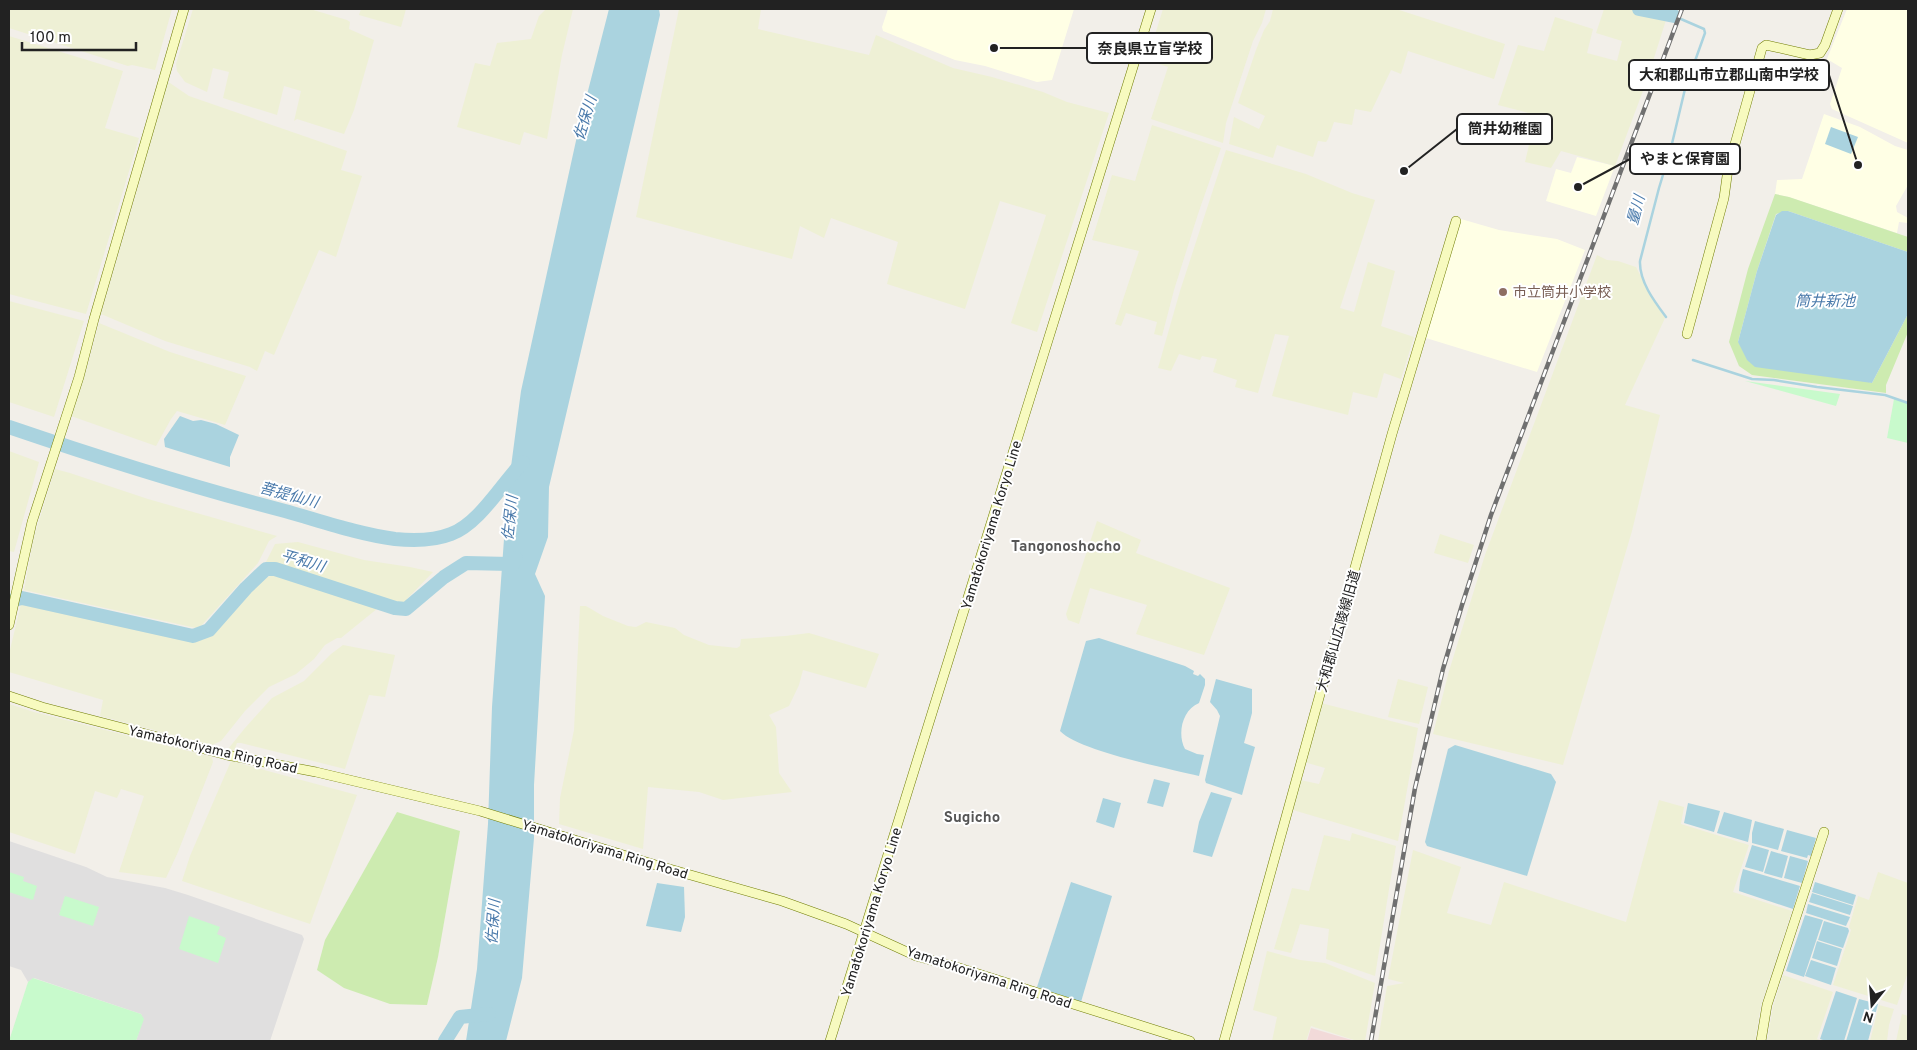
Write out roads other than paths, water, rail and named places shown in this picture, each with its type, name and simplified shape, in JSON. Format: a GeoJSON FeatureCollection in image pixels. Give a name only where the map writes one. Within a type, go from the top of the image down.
{"type":"FeatureCollection","features":[{"type":"Feature","properties":{"kind":"main road"},"geometry":{"type":"LineString","coordinates":[[10,622],[32,522],[79,377],[94,318],[184,9]]}},
{"type":"Feature","properties":{"kind":"main road","name":"Yamatokoriyama Koryo Line"},"geometry":{"type":"LineString","coordinates":[[830,1041],[1151,9]]}},
{"type":"Feature","properties":{"kind":"main road"},"geometry":{"type":"LineString","coordinates":[[1686,334],[1724,198],[1728,169],[1762,48],[1770,46],[1810,55],[1820,54],[1838,9]]}},
{"type":"Feature","properties":{"kind":"main road","name":"大和郡山広陵線旧道"},"geometry":{"type":"LineString","coordinates":[[1224,1041],[1392,434],[1456,221]]}},
{"type":"Feature","properties":{"kind":"main road","name":"Yamatokoriyama Ring Road"},"geometry":{"type":"LineString","coordinates":[[9,696],[42,707],[227,755],[316,772],[480,811],[659,866],[782,901],[846,924],[916,956],[1190,1041]]}},
{"type":"Feature","properties":{"kind":"main road"},"geometry":{"type":"LineString","coordinates":[[1761,1041],[1766,1005],[1824,832]]}},
{"type":"Feature","properties":{"kind":"water","name":"佐保川"},"geometry":{"type":"Polygon","coordinates":[[[609,9],[659,9],[660,15],[549,487],[548,537],[535,574],[545,596],[534,785],[534,838],[522,978],[506,1041],[466,1041],[477,969],[488,824],[492,707],[507,497],[521,391],[581,118],[609,9]]]}},
{"type":"Feature","properties":{"kind":"water"},"geometry":{"type":"Polygon","coordinates":[[[1831,127],[1858,137],[1851,154],[1825,144],[1831,127]]]}},
{"type":"Feature","properties":{"kind":"water","name":"筒井新池"},"geometry":{"type":"Polygon","coordinates":[[[1782,211],[1788,211],[1908,252],[1908,314],[1872,383],[1755,367],[1747,360],[1738,342],[1757,271],[1776,215],[1782,211]]]}},
{"type":"Feature","properties":{"kind":"water"},"geometry":{"type":"Polygon","coordinates":[[[180,416],[193,421],[201,420],[216,424],[239,435],[230,457],[230,467],[165,447],[164,439],[180,416]]]}},
{"type":"Feature","properties":{"kind":"water"},"geometry":{"type":"Polygon","coordinates":[[[1099,638],[1185,666],[1194,671],[1193,674],[1198,676],[1200,674],[1205,679],[1199,703],[1193,706],[1185,717],[1181,730],[1185,749],[1204,755],[1199,776],[1105,752],[1070,738],[1060,731],[1086,641],[1099,638]]]}},
{"type":"Feature","properties":{"kind":"water"},"geometry":{"type":"Polygon","coordinates":[[[1216,679],[1252,689],[1252,713],[1244,743],[1255,747],[1242,795],[1206,783],[1205,780],[1220,716],[1210,702],[1216,679]]]}},
{"type":"Feature","properties":{"kind":"water"},"geometry":{"type":"Polygon","coordinates":[[[1455,745],[1551,774],[1556,782],[1527,876],[1427,846],[1425,842],[1448,749],[1455,745]]]}},
{"type":"Feature","properties":{"kind":"water"},"geometry":{"type":"Polygon","coordinates":[[[1154,779],[1170,783],[1163,807],[1147,803],[1154,779]]]}},
{"type":"Feature","properties":{"kind":"water"},"geometry":{"type":"Polygon","coordinates":[[[1211,792],[1232,798],[1212,857],[1193,852],[1199,822],[1211,792]]]}},
{"type":"Feature","properties":{"kind":"water"},"geometry":{"type":"Polygon","coordinates":[[[1103,798],[1121,803],[1114,828],[1096,822],[1103,798]]]}},
{"type":"Feature","properties":{"kind":"water"},"geometry":{"type":"Polygon","coordinates":[[[1688,803],[1720,811],[1714,832],[1684,823],[1688,803]]]}},
{"type":"Feature","properties":{"kind":"water"},"geometry":{"type":"Polygon","coordinates":[[[1724,812],[1752,820],[1748,842],[1717,833],[1724,812]]]}},
{"type":"Feature","properties":{"kind":"water"},"geometry":{"type":"Polygon","coordinates":[[[1755,821],[1784,829],[1778,850],[1752,843],[1755,821]]]}},
{"type":"Feature","properties":{"kind":"water"},"geometry":{"type":"Polygon","coordinates":[[[1787,830],[1816,838],[1811,856],[1808,855],[1807,858],[1781,851],[1787,830]]]}},
{"type":"Feature","properties":{"kind":"water"},"geometry":{"type":"Polygon","coordinates":[[[1752,845],[1769,850],[1763,872],[1745,867],[1752,845]]]}},
{"type":"Feature","properties":{"kind":"water"},"geometry":{"type":"Polygon","coordinates":[[[1771,851],[1788,856],[1782,878],[1764,873],[1771,851]]]}},
{"type":"Feature","properties":{"kind":"water"},"geometry":{"type":"Polygon","coordinates":[[[1790,856],[1808,861],[1802,883],[1784,878],[1790,856]]]}},
{"type":"Feature","properties":{"kind":"water"},"geometry":{"type":"Polygon","coordinates":[[[1743,869],[1800,886],[1793,909],[1739,891],[1743,869]]]}},
{"type":"Feature","properties":{"kind":"water"},"geometry":{"type":"Polygon","coordinates":[[[1071,882],[1112,896],[1081,1002],[1037,987],[1071,882]]]}},
{"type":"Feature","properties":{"kind":"water"},"geometry":{"type":"Polygon","coordinates":[[[1815,882],[1856,895],[1853,905],[1812,892],[1815,882]]]}},
{"type":"Feature","properties":{"kind":"water"},"geometry":{"type":"Polygon","coordinates":[[[657,883],[684,887],[685,917],[681,932],[646,926],[657,883]]]}},
{"type":"Feature","properties":{"kind":"water"},"geometry":{"type":"Polygon","coordinates":[[[1812,893],[1853,906],[1850,915],[1809,902],[1812,893]]]}},
{"type":"Feature","properties":{"kind":"water"},"geometry":{"type":"Polygon","coordinates":[[[1808,904],[1850,917],[1846,926],[1806,913],[1808,904]]]}},
{"type":"Feature","properties":{"kind":"water"},"geometry":{"type":"Polygon","coordinates":[[[1805,915],[1823,920],[1804,977],[1786,971],[1805,915]]]}},
{"type":"Feature","properties":{"kind":"water"},"geometry":{"type":"Polygon","coordinates":[[[1824,921],[1848,928],[1849,931],[1843,948],[1818,940],[1824,921]]]}},
{"type":"Feature","properties":{"kind":"water"},"geometry":{"type":"Polygon","coordinates":[[[1817,941],[1842,949],[1837,966],[1812,958],[1817,941]]]}},
{"type":"Feature","properties":{"kind":"water"},"geometry":{"type":"Polygon","coordinates":[[[1811,960],[1836,968],[1831,985],[1805,976],[1811,960]]]}},
{"type":"Feature","properties":{"kind":"water"},"geometry":{"type":"Polygon","coordinates":[[[1836,991],[1857,998],[1844,1041],[1826,1041],[1820,1039],[1836,991]]]}},
{"type":"Feature","properties":{"kind":"water"},"geometry":{"type":"Polygon","coordinates":[[[1859,999],[1878,1004],[1868,1041],[1846,1041],[1859,999]]]}},
{"type":"Feature","properties":{"kind":"waterway","name":"量川"},"geometry":{"type":"LineString","coordinates":[[1639,9],[1674,16]]}},
{"type":"Feature","properties":{"kind":"waterway","name":"量川"},"geometry":{"type":"LineString","coordinates":[[1666,317],[1652,298],[1645,283],[1640,268],[1640,261],[1685,89],[1705,33],[1704,29],[1674,16]]}},
{"type":"Feature","properties":{"kind":"waterway","name":"量川"},"geometry":{"type":"LineString","coordinates":[[1693,360],[1752,379],[1774,380],[1885,395],[1908,403]]}},
{"type":"Feature","properties":{"kind":"waterway","name":"菩提仙川"},"geometry":{"type":"LineString","coordinates":[[9,427],[215,492],[353,531],[402,540],[437,538],[462,529],[481,512],[523,462]]}},
{"type":"Feature","properties":{"kind":"waterway","name":"平和川"},"geometry":{"type":"LineString","coordinates":[[9,601],[22,598],[193,636],[209,630],[246,588],[266,569],[275,569],[395,608],[406,609],[444,577],[466,563],[513,564],[516,558]]}},
{"type":"Feature","properties":{"kind":"waterway"},"geometry":{"type":"LineString","coordinates":[[445,1041],[460,1017],[489,1014]]}},
{"type":"Feature","properties":{"kind":"railway"},"geometry":{"type":"LineString","coordinates":[[1371,1041],[1415,788],[1443,669],[1462,605],[1491,515],[1682,9]]}},
{"type":"Feature","properties":{"kind":"place","name":"奈良県立盲学校"},"geometry":{"type":"Point","coordinates":[994,48]}},
{"type":"Feature","properties":{"kind":"place","name":"大和郡山市立郡山南中学校"},"geometry":{"type":"Point","coordinates":[1858,165]}},
{"type":"Feature","properties":{"kind":"place","name":"筒井幼稚園"},"geometry":{"type":"Point","coordinates":[1404,171]}},
{"type":"Feature","properties":{"kind":"place","name":"やまと保育園"},"geometry":{"type":"Point","coordinates":[1578,187]}},
{"type":"Feature","properties":{"kind":"place","name":"市立筒井小学校"},"geometry":{"type":"Point","coordinates":[1503,292]}},
{"type":"Feature","properties":{"kind":"district","name":"Tangonoshocho"},"geometry":{"type":"Point","coordinates":[1066,546]}},
{"type":"Feature","properties":{"kind":"district","name":"Sugicho"},"geometry":{"type":"Point","coordinates":[972,817]}}]}
